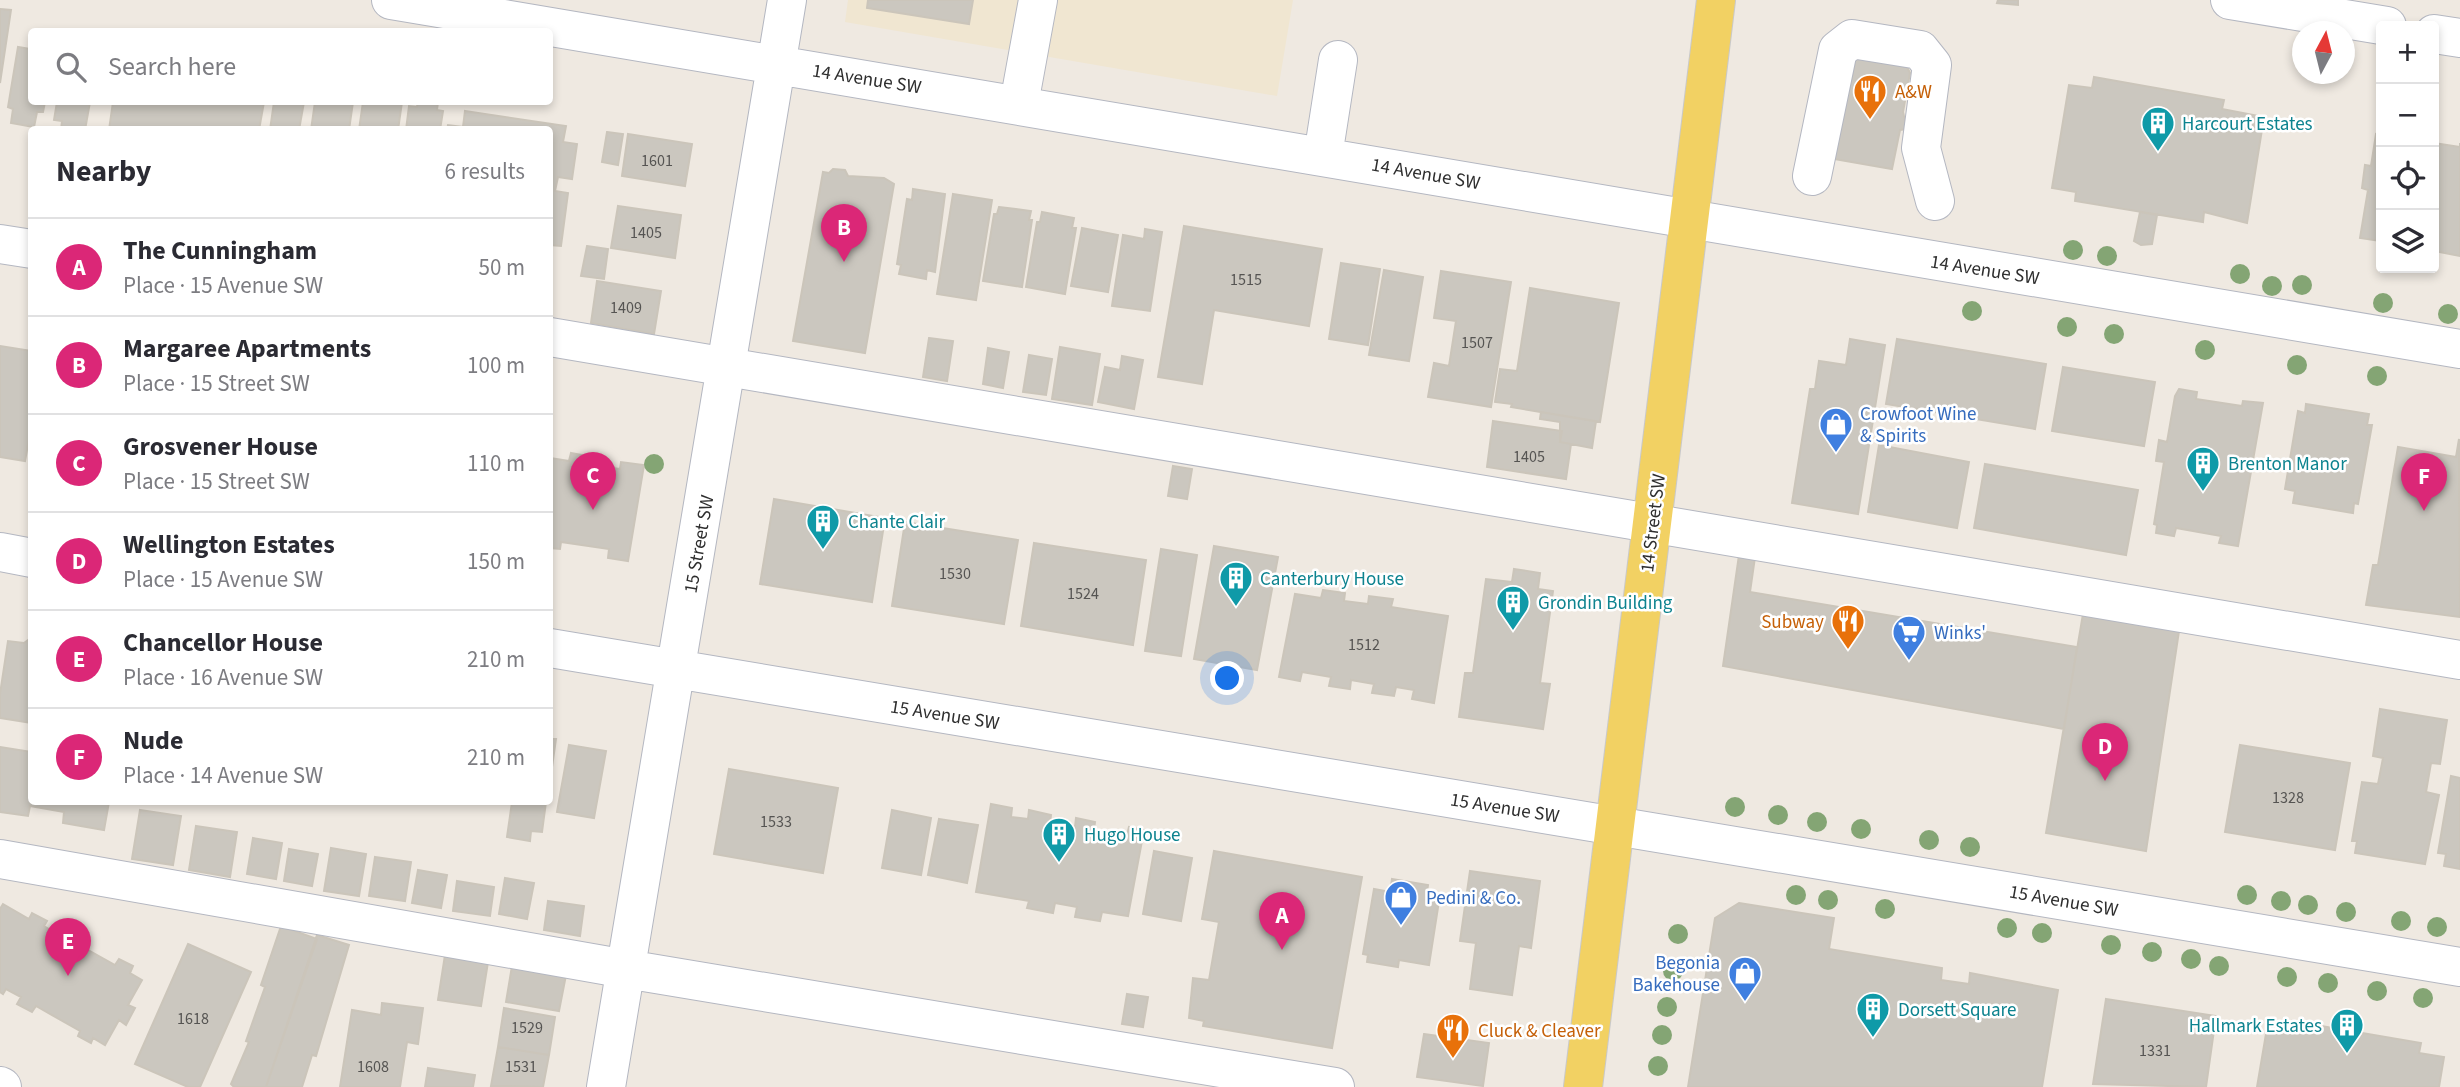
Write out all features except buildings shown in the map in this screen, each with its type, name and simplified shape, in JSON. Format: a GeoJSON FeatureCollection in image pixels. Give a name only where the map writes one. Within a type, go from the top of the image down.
{"type":"FeatureCollection","features":[{"type":"Feature","properties":{"kind":"main road","name":"14 Street SW"},"geometry":{"type":"LineString","coordinates":[[1583,1087],[1716,0]]}},
{"type":"Feature","properties":{"kind":"street","name":"14 Avenue SW"},"geometry":{"type":"LineString","coordinates":[[391,0],[2460,349]]}},
{"type":"Feature","properties":{"kind":"street","name":"15 Street SW"},"geometry":{"type":"LineString","coordinates":[[606,1087],[728,369],[787,0]]}},
{"type":"Feature","properties":{"kind":"street"},"geometry":{"type":"LineString","coordinates":[[1019,104],[1038,0]]}},
{"type":"Feature","properties":{"kind":"street"},"geometry":{"type":"LineString","coordinates":[[2230,0],[2376,24]]}},
{"type":"Feature","properties":{"kind":"street"},"geometry":{"type":"LineString","coordinates":[[2439,35],[2460,38]]}},
{"type":"Feature","properties":{"kind":"street"},"geometry":{"type":"LineString","coordinates":[[1812,176],[1838,50],[1852,38],[1920,50],[1932,65],[1920,148],[1936,201]]}},
{"type":"Feature","properties":{"kind":"street"},"geometry":{"type":"LineString","coordinates":[[1323,156],[1338,60]]}},
{"type":"Feature","properties":{"kind":"street"},"geometry":{"type":"LineString","coordinates":[[0,244],[28,248]]}},
{"type":"Feature","properties":{"kind":"street"},"geometry":{"type":"LineString","coordinates":[[553,338],[2460,660]]}},
{"type":"Feature","properties":{"kind":"street"},"geometry":{"type":"LineString","coordinates":[[0,552],[28,557]]}},
{"type":"Feature","properties":{"kind":"street","name":"15 Avenue SW"},"geometry":{"type":"LineString","coordinates":[[553,648],[2460,967]]}},
{"type":"Feature","properties":{"kind":"street"},"geometry":{"type":"LineString","coordinates":[[0,859],[626,969],[1335,1087]]}},
{"type":"Feature","properties":{"kind":"shaded area"},"geometry":{"type":"Polygon","coordinates":[[[848,0],[1293,0],[1277,96],[845,22],[848,0]]]}},
{"type":"Feature","properties":{"kind":"place","name":"A&W"},"geometry":{"type":"Point","coordinates":[1870,121]}},
{"type":"Feature","properties":{"kind":"place","name":"Harcourt Estates"},"geometry":{"type":"Point","coordinates":[2158,153]}},
{"type":"Feature","properties":{"kind":"place","name":"Margaree Apartments"},"geometry":{"type":"Point","coordinates":[844,262]}},
{"type":"Feature","properties":{"kind":"place","name":"Crowfoot Wine & Spirits"},"geometry":{"type":"Point","coordinates":[1836,454]}},
{"type":"Feature","properties":{"kind":"place","name":"Brenton Manor"},"geometry":{"type":"Point","coordinates":[2203,493]}},
{"type":"Feature","properties":{"kind":"place","name":"Grosvener House"},"geometry":{"type":"Point","coordinates":[593,510]}},
{"type":"Feature","properties":{"kind":"place","name":"Nude"},"geometry":{"type":"Point","coordinates":[2424,511]}},
{"type":"Feature","properties":{"kind":"place","name":"Chante Clair"},"geometry":{"type":"Point","coordinates":[823,551]}},
{"type":"Feature","properties":{"kind":"place","name":"Canterbury House"},"geometry":{"type":"Point","coordinates":[1236,608]}},
{"type":"Feature","properties":{"kind":"place","name":"Grondin Building"},"geometry":{"type":"Point","coordinates":[1513,632]}},
{"type":"Feature","properties":{"kind":"place","name":"Subway"},"geometry":{"type":"Point","coordinates":[1848,651]}},
{"type":"Feature","properties":{"kind":"place","name":"Winks'"},"geometry":{"type":"Point","coordinates":[1909,662]}},
{"type":"Feature","properties":{"kind":"place","name":"Wellington Estates"},"geometry":{"type":"Point","coordinates":[2105,781]}},
{"type":"Feature","properties":{"kind":"place","name":"Hugo House"},"geometry":{"type":"Point","coordinates":[1059,864]}},
{"type":"Feature","properties":{"kind":"place","name":"Pedini & Co."},"geometry":{"type":"Point","coordinates":[1401,927]}},
{"type":"Feature","properties":{"kind":"place","name":"The Cunningham"},"geometry":{"type":"Point","coordinates":[1282,950]}},
{"type":"Feature","properties":{"kind":"place","name":"Chancellor House"},"geometry":{"type":"Point","coordinates":[68,976]}},
{"type":"Feature","properties":{"kind":"place","name":"Begonia Bakehouse"},"geometry":{"type":"Point","coordinates":[1745,1003]}},
{"type":"Feature","properties":{"kind":"place","name":"Dorsett Square"},"geometry":{"type":"Point","coordinates":[1873,1039]}},
{"type":"Feature","properties":{"kind":"place","name":"Hallmark Estates"},"geometry":{"type":"Point","coordinates":[2347,1055]}},
{"type":"Feature","properties":{"kind":"place","name":"Cluck & Cleaver"},"geometry":{"type":"Point","coordinates":[1453,1060]}}]}
